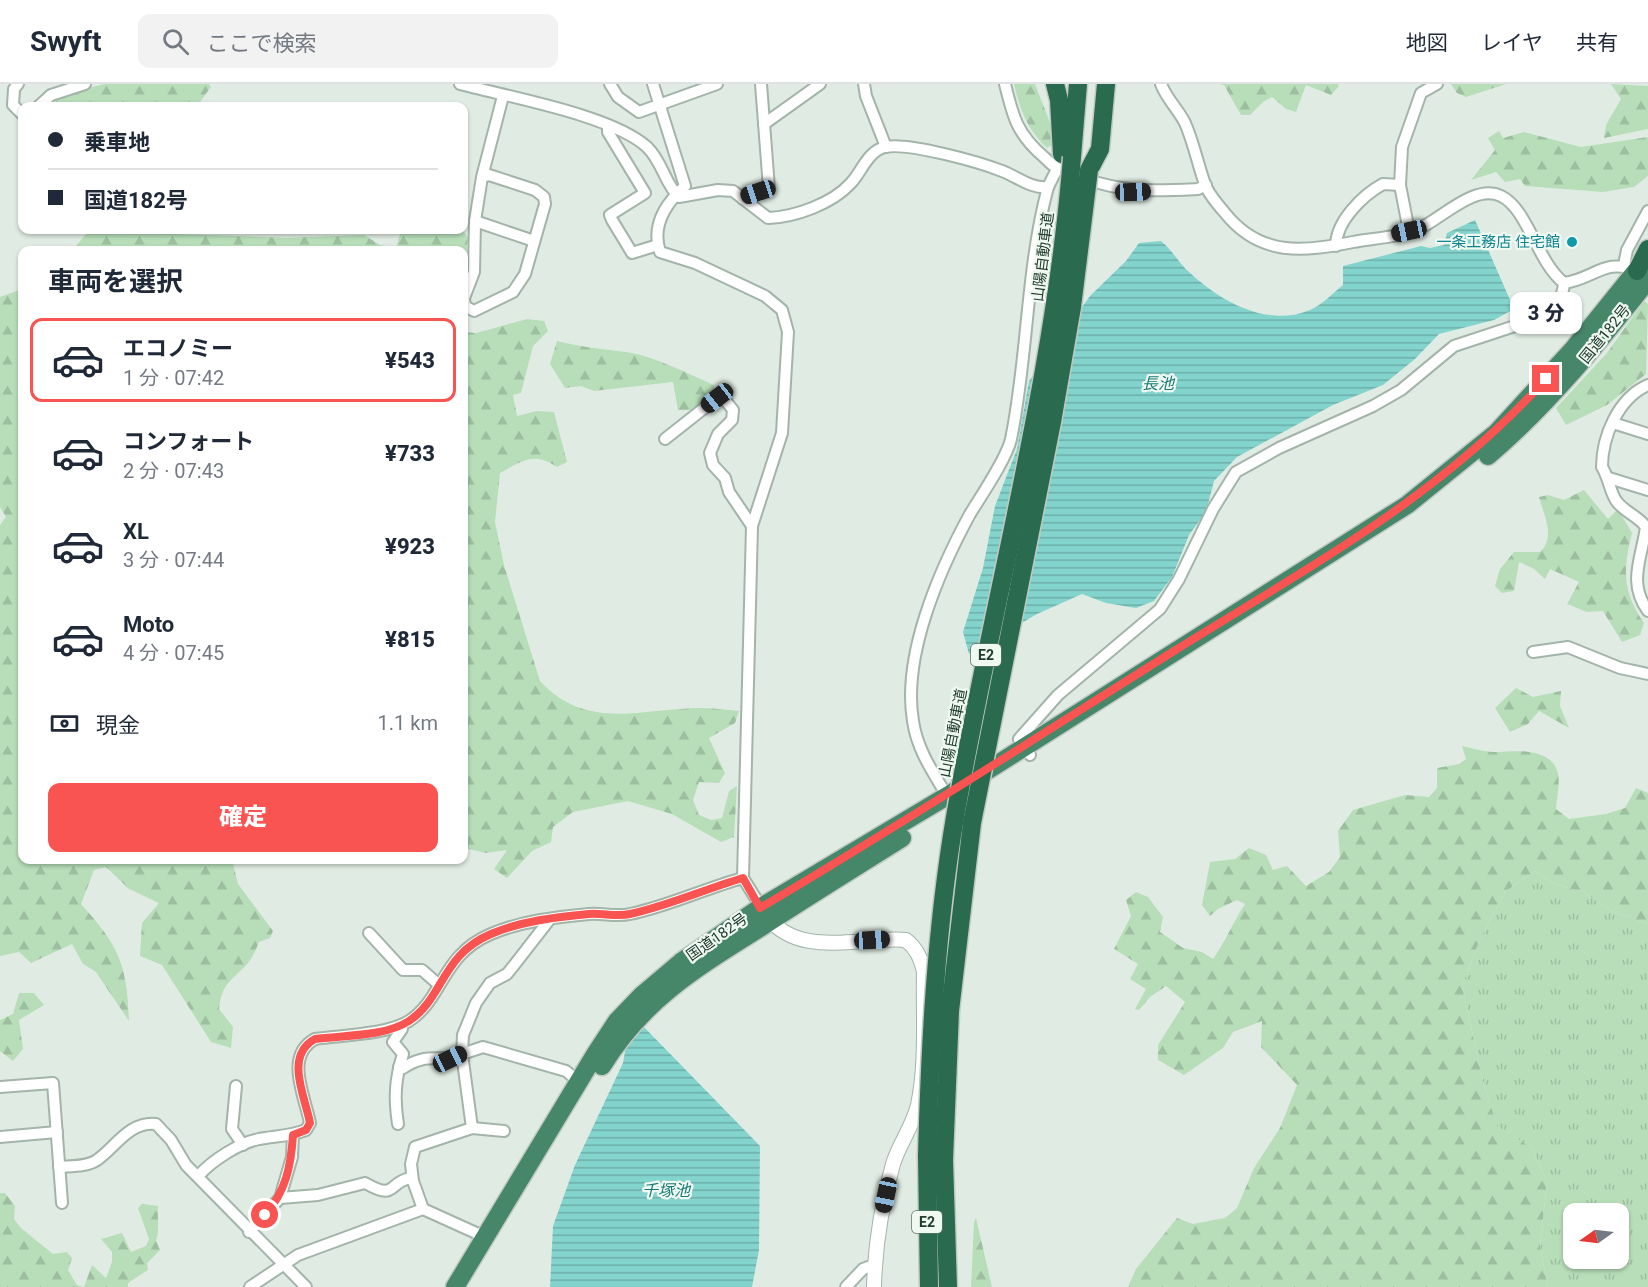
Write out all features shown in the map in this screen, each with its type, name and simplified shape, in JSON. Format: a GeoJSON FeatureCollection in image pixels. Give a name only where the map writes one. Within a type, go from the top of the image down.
{"type":"FeatureCollection","features":[{"type":"Feature","properties":{"kind":"highway"},"geometry":{"type":"LineString","coordinates":[[1055,84],[1059,100],[1064,160]]}},
{"type":"Feature","properties":{"kind":"highway","name":"山陽自動車道"},"geometry":{"type":"LineString","coordinates":[[948,1287],[936,1158],[933,1010],[955,820],[1050,341],[1064,160],[1078,84]]}},
{"type":"Feature","properties":{"kind":"highway","name":"山陽自動車道"},"geometry":{"type":"LineString","coordinates":[[929,1287],[936,1158],[972,823],[1052,422],[1072,306],[1089,170],[1095,84]]}},
{"type":"Feature","properties":{"kind":"highway"},"geometry":{"type":"LineString","coordinates":[[1089,170],[1100,149],[1106,84]]}},
{"type":"Feature","properties":{"kind":"highway"},"geometry":{"type":"LineString","coordinates":[[1639,273],[1648,249]]}},
{"type":"Feature","properties":{"kind":"highway","name":"国道182号"},"geometry":{"type":"LineString","coordinates":[[455,1287],[617,1021],[642,995],[681,962],[765,914],[950,801],[1407,506],[1496,433],[1639,273],[1648,256]]}},
{"type":"Feature","properties":{"kind":"highway","name":"国道182号"},"geometry":{"type":"LineString","coordinates":[[468,1287],[589,1088],[628,1029],[650,1004],[765,914]]}},
{"type":"Feature","properties":{"kind":"street"},"geometry":{"type":"LineString","coordinates":[[18,84],[14,89],[13,105],[18,110]]}},
{"type":"Feature","properties":{"kind":"street"},"geometry":{"type":"LineString","coordinates":[[43,102],[51,95],[85,84]]}},
{"type":"Feature","properties":{"kind":"street"},"geometry":{"type":"LineString","coordinates":[[460,84],[608,125],[645,145],[654,154],[679,197],[726,190],[743,199],[768,218],[779,218],[819,205],[846,188],[871,155],[886,147],[939,153],[999,169],[1019,177],[1032,186],[1048,187]]}},
{"type":"Feature","properties":{"kind":"street"},"geometry":{"type":"LineString","coordinates":[[610,84],[618,97],[639,112],[700,87],[717,84]]}},
{"type":"Feature","properties":{"kind":"street"},"geometry":{"type":"LineString","coordinates":[[653,84],[686,186],[663,210],[658,245],[660,252],[695,263],[765,296],[778,305],[786,317],[788,332],[782,433],[752,526],[743,878],[765,914],[792,937],[814,943],[906,940],[917,949],[924,971],[923,1038],[918,1105],[909,1134],[894,1161],[883,1211],[874,1287]]}},
{"type":"Feature","properties":{"kind":"street"},"geometry":{"type":"LineString","coordinates":[[743,199],[769,188],[761,84]]}},
{"type":"Feature","properties":{"kind":"street"},"geometry":{"type":"LineString","coordinates":[[764,124],[820,84]]}},
{"type":"Feature","properties":{"kind":"street"},"geometry":{"type":"LineString","coordinates":[[864,84],[866,96],[886,147]]}},
{"type":"Feature","properties":{"kind":"street"},"geometry":{"type":"LineString","coordinates":[[1005,84],[1013,117],[1020,134],[1110,188],[1133,192],[1198,189],[1206,185]]}},
{"type":"Feature","properties":{"kind":"street"},"geometry":{"type":"LineString","coordinates":[[1161,84],[1185,122],[1206,185],[1231,221],[1255,239],[1293,249],[1317,250],[1422,227],[1480,194],[1502,196],[1514,205],[1536,248],[1556,277],[1564,283]]}},
{"type":"Feature","properties":{"kind":"street"},"geometry":{"type":"LineString","coordinates":[[1409,231],[1400,185],[1402,147],[1421,93],[1437,84]]}},
{"type":"Feature","properties":{"kind":"street"},"geometry":{"type":"LineString","coordinates":[[468,288],[474,272],[475,221],[482,177],[502,96]]}},
{"type":"Feature","properties":{"kind":"street"},"geometry":{"type":"LineString","coordinates":[[608,125],[608,132],[645,193],[610,215],[612,220],[632,253],[658,245]]}},
{"type":"Feature","properties":{"kind":"street"},"geometry":{"type":"LineString","coordinates":[[950,801],[925,759],[913,722],[910,695],[915,658],[933,598],[954,544],[1011,441],[1048,187],[1064,160]]}},
{"type":"Feature","properties":{"kind":"street"},"geometry":{"type":"LineString","coordinates":[[468,308],[474,311],[513,292],[525,274],[544,197],[535,190],[489,175],[482,177]]}},
{"type":"Feature","properties":{"kind":"street"},"geometry":{"type":"LineString","coordinates":[[1336,246],[1336,236],[1360,200],[1383,184],[1400,185]]}},
{"type":"Feature","properties":{"kind":"street"},"geometry":{"type":"LineString","coordinates":[[1639,273],[1627,250],[1648,211]]}},
{"type":"Feature","properties":{"kind":"street"},"geometry":{"type":"LineString","coordinates":[[475,221],[534,241]]}},
{"type":"Feature","properties":{"kind":"street"},"geometry":{"type":"LineString","coordinates":[[1564,283],[1607,266],[1639,273]]}},
{"type":"Feature","properties":{"kind":"street"},"geometry":{"type":"LineString","coordinates":[[1027,751],[1019,739],[1058,695],[1160,609],[1179,579],[1213,510],[1236,472],[1279,448],[1382,401],[1401,390],[1454,346],[1551,312],[1563,295],[1564,283]]}},
{"type":"Feature","properties":{"kind":"street"},"geometry":{"type":"LineString","coordinates":[[1648,385],[1638,389],[1627,399],[1606,436],[1602,453],[1602,467],[1609,478],[1616,501],[1638,516],[1646,527],[1646,545],[1637,564],[1636,580],[1641,602],[1648,611]]}},
{"type":"Feature","properties":{"kind":"street"},"geometry":{"type":"LineString","coordinates":[[664,439],[717,398],[725,400],[733,410],[732,420],[718,434],[710,453],[713,465],[725,478],[729,492],[752,526]]}},
{"type":"Feature","properties":{"kind":"street"},"geometry":{"type":"LineString","coordinates":[[1613,423],[1648,434]]}},
{"type":"Feature","properties":{"kind":"street"},"geometry":{"type":"LineString","coordinates":[[1609,478],[1648,490]]}},
{"type":"Feature","properties":{"kind":"street"},"geometry":{"type":"LineString","coordinates":[[1533,652],[1568,647],[1620,668],[1648,674]]}},
{"type":"Feature","properties":{"kind":"street"},"geometry":{"type":"LineString","coordinates":[[199,1175],[207,1166],[257,1139],[293,1135],[306,1130],[310,1123],[298,1066],[300,1052],[307,1044],[315,1039],[390,1029],[401,1024],[419,1012],[454,960],[478,939],[510,927],[550,919],[591,914],[628,915],[743,878]]}},
{"type":"Feature","properties":{"kind":"street"},"geometry":{"type":"LineString","coordinates":[[472,1128],[462,1054],[463,1035],[476,1003],[490,983],[507,974],[550,919]]}},
{"type":"Feature","properties":{"kind":"street"},"geometry":{"type":"LineString","coordinates":[[369,933],[403,970],[422,970],[438,984]]}},
{"type":"Feature","properties":{"kind":"street"},"geometry":{"type":"LineString","coordinates":[[398,1124],[394,1101],[403,1054],[393,1042],[402,1029],[401,1024]]}},
{"type":"Feature","properties":{"kind":"street"},"geometry":{"type":"LineString","coordinates":[[399,1067],[403,1068],[424,1057],[450,1059],[483,1047],[566,1071],[579,1082]]}},
{"type":"Feature","properties":{"kind":"street"},"geometry":{"type":"LineString","coordinates":[[0,1087],[53,1083],[62,1203]]}},
{"type":"Feature","properties":{"kind":"street"},"geometry":{"type":"LineString","coordinates":[[236,1086],[232,1129],[243,1145]]}},
{"type":"Feature","properties":{"kind":"street"},"geometry":{"type":"LineString","coordinates":[[59,1167],[83,1165],[97,1160],[114,1142],[149,1123],[156,1124],[171,1140],[186,1165],[199,1175],[249,1232],[306,1287]]}},
{"type":"Feature","properties":{"kind":"street"},"geometry":{"type":"LineString","coordinates":[[423,1209],[413,1181],[411,1164],[415,1147],[472,1128],[504,1131]]}},
{"type":"Feature","properties":{"kind":"street"},"geometry":{"type":"LineString","coordinates":[[0,1137],[57,1132]]}},
{"type":"Feature","properties":{"kind":"street"},"geometry":{"type":"LineString","coordinates":[[249,1232],[280,1198],[292,1157],[293,1135]]}},
{"type":"Feature","properties":{"kind":"street"},"geometry":{"type":"LineString","coordinates":[[280,1198],[318,1195],[364,1183],[380,1191],[394,1189],[404,1179],[413,1181]]}},
{"type":"Feature","properties":{"kind":"street"},"geometry":{"type":"LineString","coordinates":[[250,1287],[298,1255],[423,1209],[485,1237]]}},
{"type":"Feature","properties":{"kind":"street"},"geometry":{"type":"LineString","coordinates":[[846,1287],[863,1269],[876,1264]]}},
{"type":"Feature","properties":{"kind":"green space"},"geometry":{"type":"Polygon","coordinates":[[[104,84],[209,84],[211,87],[200,102],[55,102],[65,94],[104,84]]]}},
{"type":"Feature","properties":{"kind":"green space"},"geometry":{"type":"Polygon","coordinates":[[[1014,84],[1035,84],[1049,122],[1054,144],[1047,148],[1034,134],[1022,111],[1014,84]]]}},
{"type":"Feature","properties":{"kind":"green space"},"geometry":{"type":"Polygon","coordinates":[[[1219,84],[1338,84],[1339,86],[1331,95],[1306,85],[1296,112],[1286,109],[1272,97],[1263,102],[1250,115],[1241,115],[1224,85],[1219,84]]]}},
{"type":"Feature","properties":{"kind":"green space"},"geometry":{"type":"Polygon","coordinates":[[[1451,84],[1506,84],[1466,97],[1457,93],[1451,84]]]}},
{"type":"Feature","properties":{"kind":"green space"},"geometry":{"type":"Polygon","coordinates":[[[1611,84],[1648,86],[1648,129],[1604,138],[1606,125],[1621,99],[1611,84]]]}},
{"type":"Feature","properties":{"kind":"green space"},"geometry":{"type":"Polygon","coordinates":[[[1499,131],[1503,138],[1524,132],[1581,147],[1648,137],[1648,176],[1634,187],[1603,192],[1525,186],[1520,179],[1505,182],[1496,172],[1471,180],[1495,150],[1488,138],[1499,131]]]}},
{"type":"Feature","properties":{"kind":"green space"},"geometry":{"type":"Polygon","coordinates":[[[86,234],[181,234],[287,238],[364,235],[385,246],[76,246],[86,234]]]}},
{"type":"Feature","properties":{"kind":"green space"},"geometry":{"type":"Polygon","coordinates":[[[400,234],[465,234],[468,237],[467,246],[397,246],[400,234]]]}},
{"type":"Feature","properties":{"kind":"green space"},"geometry":{"type":"Polygon","coordinates":[[[18,290],[18,864],[233,864],[238,884],[273,931],[270,938],[259,942],[250,961],[225,987],[220,1000],[219,1009],[233,1027],[231,1048],[211,1042],[162,965],[140,956],[142,923],[159,903],[129,889],[106,867],[94,870],[81,904],[104,932],[118,957],[126,985],[129,1021],[96,972],[83,964],[72,944],[31,963],[19,952],[0,956],[0,525],[6,517],[0,507],[0,297],[18,290]]]}},
{"type":"Feature","properties":{"kind":"green space"},"geometry":{"type":"Polygon","coordinates":[[[1644,301],[1648,304],[1646,374],[1607,405],[1566,425],[1556,408],[1607,353],[1644,301]]]}},
{"type":"Feature","properties":{"kind":"green space"},"geometry":{"type":"Polygon","coordinates":[[[527,319],[544,321],[548,331],[533,346],[521,393],[513,395],[517,416],[537,411],[554,412],[567,462],[557,467],[541,460],[528,460],[500,473],[495,522],[504,565],[540,681],[558,697],[577,707],[596,712],[616,714],[702,708],[739,711],[735,723],[709,738],[725,773],[719,783],[699,782],[693,800],[699,815],[711,820],[722,818],[729,791],[737,786],[734,837],[721,842],[672,814],[628,801],[573,812],[553,827],[551,842],[532,851],[507,878],[494,869],[507,850],[486,853],[468,849],[468,332],[476,333],[527,319]]]}},
{"type":"Feature","properties":{"kind":"green space"},"geometry":{"type":"Polygon","coordinates":[[[557,341],[649,358],[714,385],[715,396],[693,410],[678,410],[673,382],[594,391],[581,386],[565,388],[550,364],[557,341]]]}},
{"type":"Feature","properties":{"kind":"green space"},"geometry":{"type":"Polygon","coordinates":[[[1584,490],[1608,519],[1618,509],[1632,533],[1626,580],[1632,600],[1644,623],[1640,635],[1622,642],[1603,611],[1587,612],[1567,604],[1579,582],[1550,569],[1545,579],[1534,569],[1519,562],[1514,591],[1502,593],[1495,586],[1500,569],[1514,552],[1540,552],[1545,546],[1548,533],[1539,497],[1548,495],[1564,500],[1584,490]]]}},
{"type":"Feature","properties":{"kind":"green space"},"geometry":{"type":"Polygon","coordinates":[[[1516,688],[1533,697],[1561,691],[1560,706],[1569,728],[1539,711],[1528,724],[1510,732],[1495,708],[1516,688]]]}},
{"type":"Feature","properties":{"kind":"green space"},"geometry":{"type":"Polygon","coordinates":[[[1462,746],[1490,752],[1533,752],[1547,758],[1553,763],[1558,773],[1556,809],[1569,819],[1606,814],[1625,808],[1636,788],[1648,793],[1648,924],[1611,911],[1586,893],[1554,884],[1535,871],[1506,891],[1480,939],[1462,986],[1483,1081],[1497,1126],[1532,1148],[1547,1182],[1540,1246],[1548,1287],[1128,1287],[1136,1269],[1177,1218],[1193,1224],[1225,1218],[1237,1208],[1254,1168],[1280,1128],[1297,1085],[1261,1047],[1262,1021],[1233,1032],[1223,1048],[1184,1075],[1158,1060],[1158,1045],[1185,1002],[1166,986],[1150,997],[1139,1010],[1135,1009],[1146,989],[1130,979],[1138,964],[1114,949],[1131,916],[1126,900],[1136,892],[1148,897],[1163,917],[1160,932],[1183,948],[1202,952],[1213,959],[1245,904],[1237,900],[1218,909],[1210,916],[1202,905],[1210,862],[1235,859],[1249,848],[1266,855],[1273,870],[1287,866],[1306,886],[1329,872],[1340,857],[1338,831],[1353,810],[1405,795],[1429,797],[1437,788],[1437,768],[1459,764],[1466,759],[1462,746]]]}},
{"type":"Feature","properties":{"kind":"green space"},"geometry":{"type":"Polygon","coordinates":[[[1535,871],[1554,884],[1586,893],[1611,911],[1648,924],[1648,1287],[1548,1287],[1540,1246],[1547,1182],[1532,1148],[1497,1127],[1483,1081],[1462,986],[1480,939],[1506,891],[1535,871]]]}},
{"type":"Feature","properties":{"kind":"green space"},"geometry":{"type":"Polygon","coordinates":[[[19,993],[34,993],[44,1005],[19,1020],[23,1049],[13,1061],[0,1051],[0,1020],[13,1014],[19,993]]]}},
{"type":"Feature","properties":{"kind":"green space"},"geometry":{"type":"Polygon","coordinates":[[[0,1193],[5,1193],[15,1206],[14,1219],[21,1228],[53,1254],[67,1252],[72,1258],[68,1270],[77,1285],[84,1287],[0,1287],[0,1193]]]}},
{"type":"Feature","properties":{"kind":"green space"},"geometry":{"type":"Polygon","coordinates":[[[142,1204],[158,1206],[156,1241],[160,1250],[147,1263],[148,1270],[128,1283],[128,1287],[84,1287],[92,1265],[106,1278],[112,1262],[112,1252],[101,1239],[122,1233],[131,1252],[146,1246],[149,1239],[138,1208],[142,1204]]]}},
{"type":"Feature","properties":{"kind":"green space"},"geometry":{"type":"Polygon","coordinates":[[[976,1218],[992,1287],[971,1287],[976,1218]]]}},
{"type":"Feature","properties":{"kind":"water","name":"長池"},"geometry":{"type":"Polygon","coordinates":[[[1475,220],[1514,309],[1494,320],[1439,334],[1415,359],[1383,385],[1333,405],[1237,457],[1214,481],[1206,512],[1189,535],[1172,577],[1154,601],[1136,608],[1106,603],[1082,594],[1037,614],[969,654],[963,632],[983,568],[995,506],[1017,449],[1029,381],[1090,296],[1126,261],[1139,243],[1161,241],[1201,283],[1245,309],[1277,316],[1294,315],[1314,308],[1343,285],[1343,266],[1421,246],[1430,248],[1444,245],[1447,233],[1475,220]]]}},
{"type":"Feature","properties":{"kind":"water","name":"千塚池"},"geometry":{"type":"Polygon","coordinates":[[[643,1026],[760,1146],[759,1250],[752,1287],[550,1287],[553,1226],[575,1165],[623,1063],[626,1046],[643,1026]]]}},
{"type":"Feature","properties":{"kind":"place","name":"一条工務店 住宅館"},"geometry":{"type":"Point","coordinates":[1572,242]}},
{"type":"Feature","properties":{"kind":"route"},"geometry":{"type":"LineString","coordinates":[[265,1215],[280,1198],[292,1157],[293,1135],[306,1130],[310,1123],[300,1085],[298,1066],[300,1052],[307,1044],[315,1039],[390,1029],[408,1021],[419,1012],[454,960],[466,948],[478,939],[510,927],[591,914],[628,915],[699,890],[743,878],[760,908],[947,796],[1407,506],[1496,433],[1546,379]]}}]}
